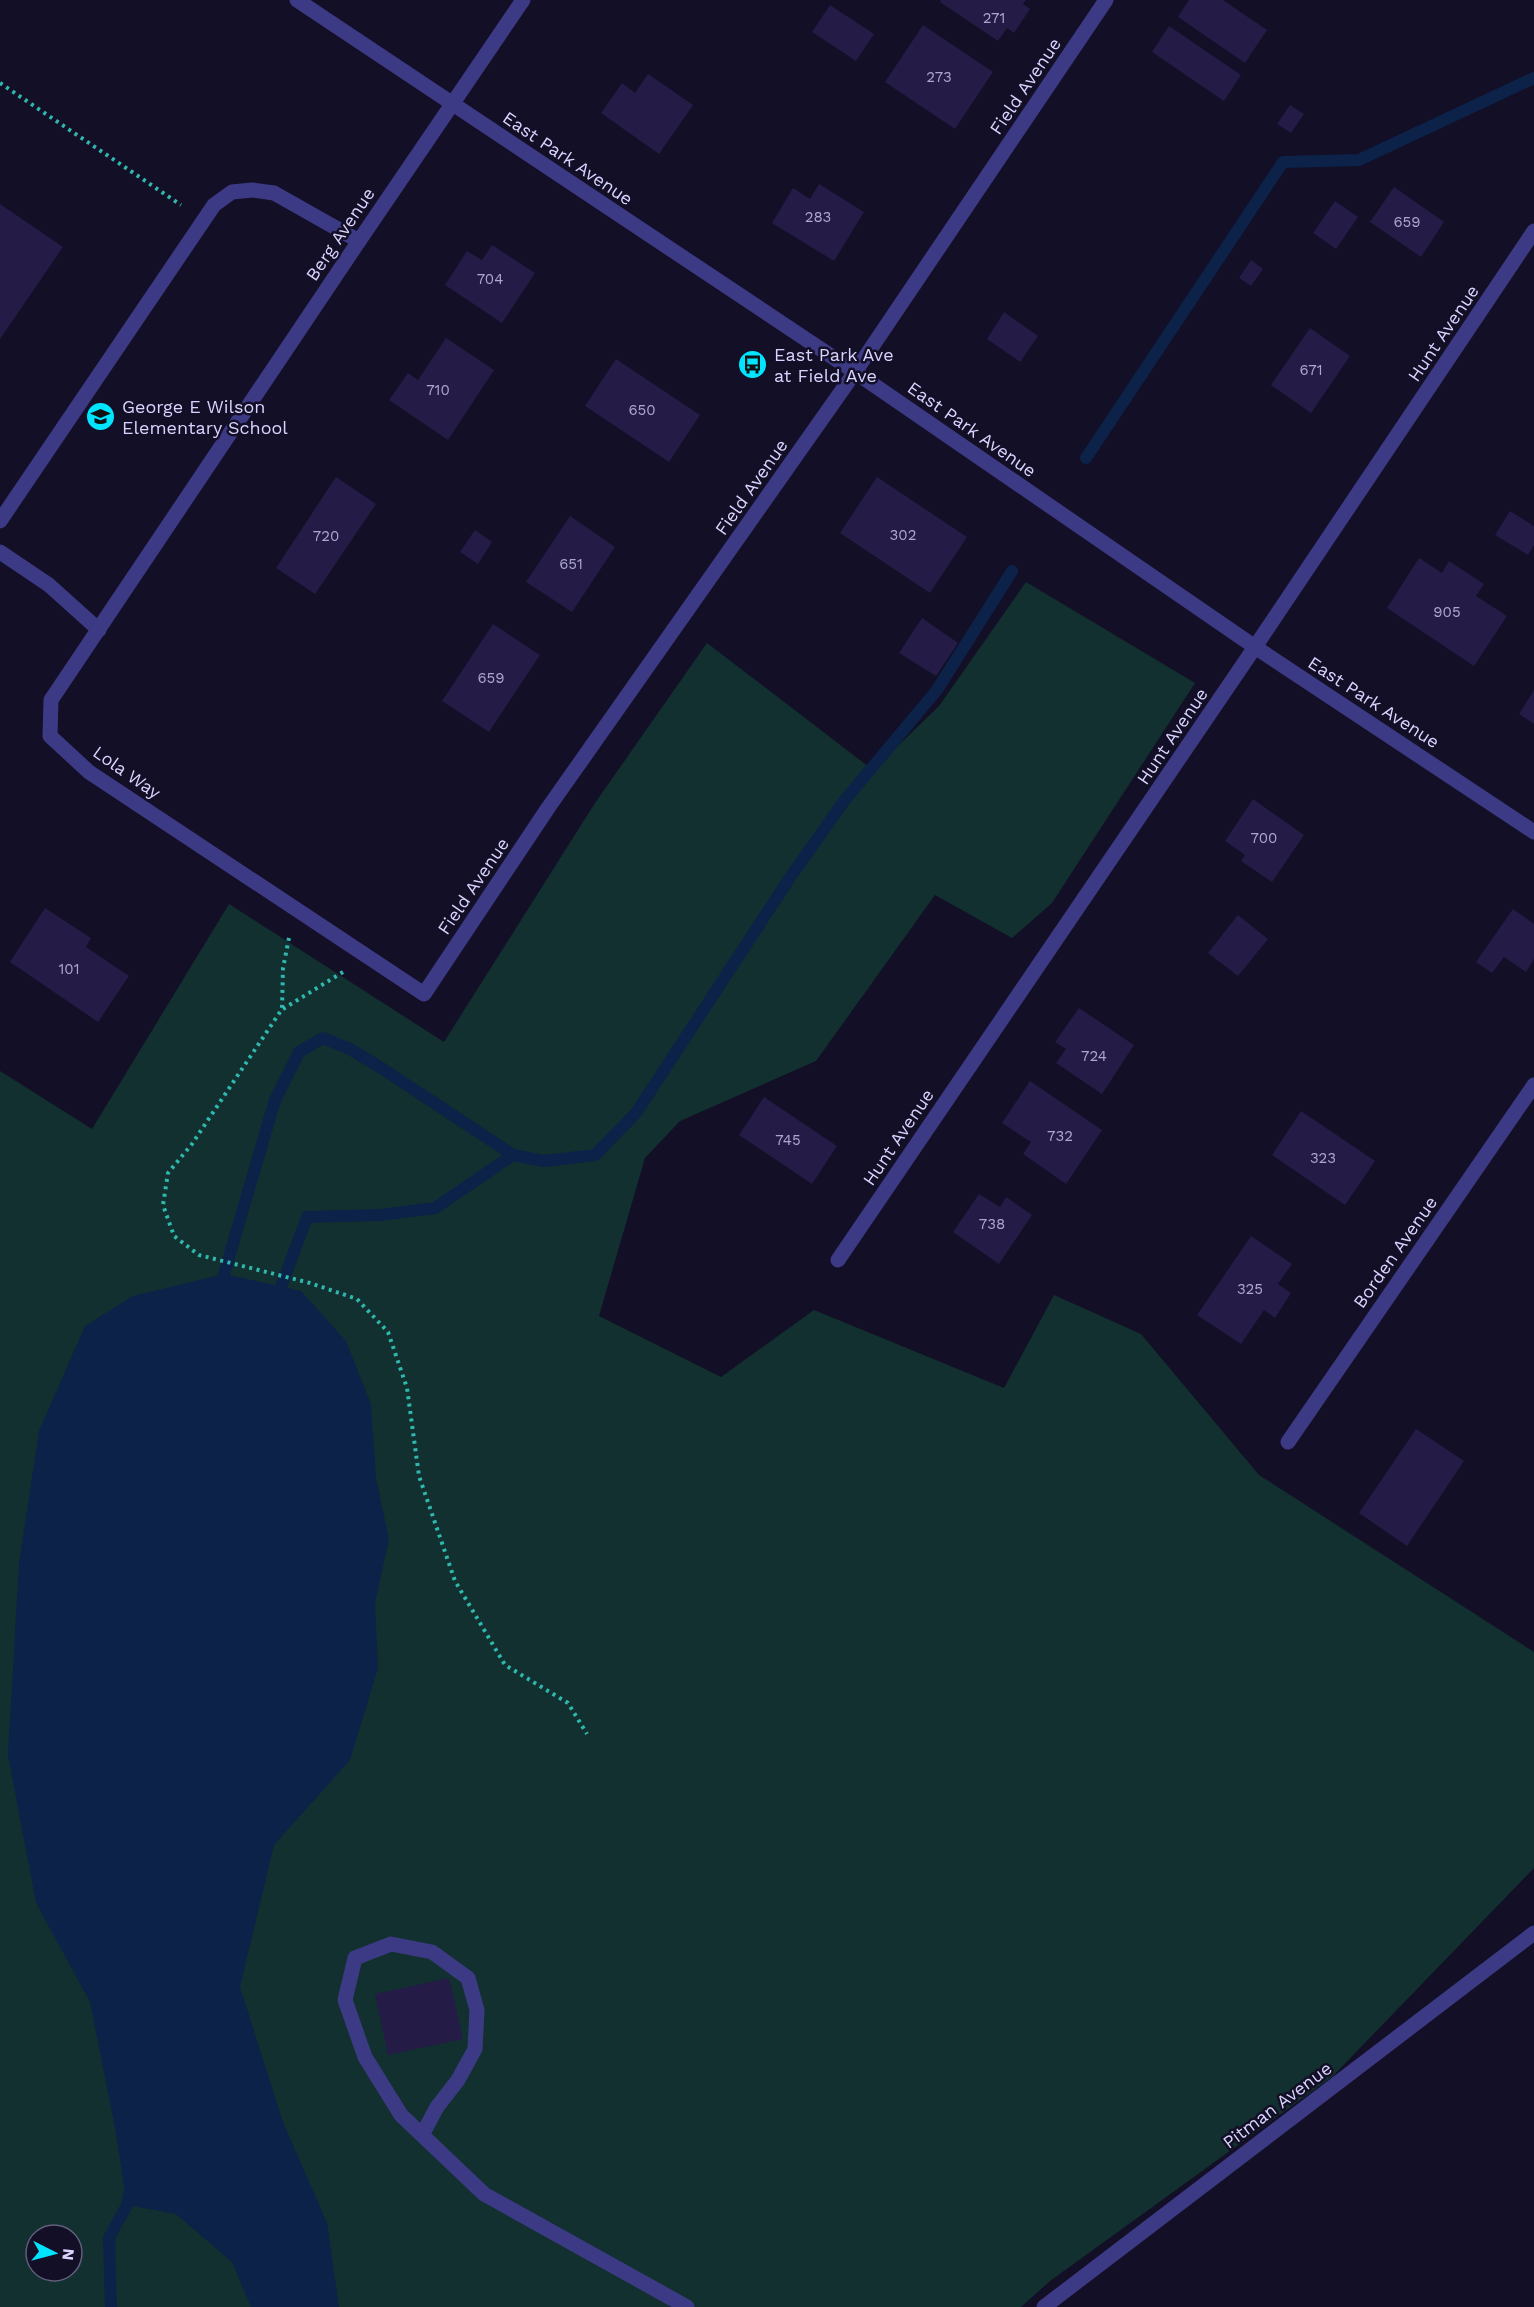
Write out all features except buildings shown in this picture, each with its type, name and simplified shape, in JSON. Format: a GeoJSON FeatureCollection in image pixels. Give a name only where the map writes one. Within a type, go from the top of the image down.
{"type":"FeatureCollection","features":[{"type":"Feature","properties":{"kind":"street","name":"East Park Avenue"},"geometry":{"type":"LineString","coordinates":[[297,0],[855,372],[1255,648],[1534,832]]}},
{"type":"Feature","properties":{"kind":"street","name":"Berg Avenue"},"geometry":{"type":"LineString","coordinates":[[191,491],[523,0]]}},
{"type":"Feature","properties":{"kind":"street","name":"Field Avenue"},"geometry":{"type":"LineString","coordinates":[[424,994],[548,808],[855,372],[1106,0]]}},
{"type":"Feature","properties":{"kind":"street"},"geometry":{"type":"LineString","coordinates":[[0,521],[213,205],[232,192],[252,190],[273,193],[359,240]]}},
{"type":"Feature","properties":{"kind":"street","name":"Hunt Avenue"},"geometry":{"type":"LineString","coordinates":[[838,1260],[1255,648],[1534,231]]}},
{"type":"Feature","properties":{"kind":"street","name":"Lola Way"},"geometry":{"type":"LineString","coordinates":[[191,491],[51,700],[50,736],[89,772],[424,994]]}},
{"type":"Feature","properties":{"kind":"street"},"geometry":{"type":"LineString","coordinates":[[0,552],[49,585],[99,630]]}},
{"type":"Feature","properties":{"kind":"street","name":"Borden Avenue"},"geometry":{"type":"LineString","coordinates":[[1288,1442],[1534,1085]]}},
{"type":"Feature","properties":{"kind":"street","name":"Pitman Avenue"},"geometry":{"type":"LineString","coordinates":[[1044,2307],[1534,1933]]}},
{"type":"Feature","properties":{"kind":"street"},"geometry":{"type":"LineString","coordinates":[[423,2135],[437,2108],[458,2080],[475,2049],[477,2010],[468,1978],[432,1952],[391,1944],[355,1958],[345,2000],[365,2057],[400,2115],[484,2194],[687,2307]]}},
{"type":"Feature","properties":{"kind":"path"},"geometry":{"type":"LineString","coordinates":[[0,83],[204,220]]}},
{"type":"Feature","properties":{"kind":"path"},"geometry":{"type":"LineString","coordinates":[[282,1009],[283,968],[295,908]]}},
{"type":"Feature","properties":{"kind":"path"},"geometry":{"type":"LineString","coordinates":[[368,957],[282,1009],[192,1144],[168,1173],[163,1205],[174,1236],[199,1255],[310,1283],[357,1299],[388,1332],[407,1388],[419,1476],[455,1581],[505,1665],[568,1703],[587,1734]]}},
{"type":"Feature","properties":{"kind":"green space"},"geometry":{"type":"Polygon","coordinates":[[[1026,582],[1195,683],[1052,903],[1012,938],[935,895],[816,1061],[680,1121],[645,1158],[599,1316],[721,1377],[814,1310],[1004,1388],[1054,1295],[1141,1334],[1259,1475],[1534,1652],[1534,1868],[1332,2077],[1050,2281],[1021,2307],[0,2307],[0,1071],[92,1129],[229,904],[444,1042],[595,803],[707,643],[873,770],[939,706],[1026,582]]]}},
{"type":"Feature","properties":{"kind":"water"},"geometry":{"type":"Polygon","coordinates":[[[224,1274],[301,1291],[346,1341],[371,1404],[376,1478],[389,1539],[375,1603],[378,1668],[350,1760],[274,1845],[240,1987],[283,2122],[327,2223],[339,2307],[251,2307],[232,2262],[176,2214],[127,2205],[115,2128],[90,2002],[36,1903],[8,1755],[19,1563],[39,1431],[85,1326],[133,1296],[224,1274]]]}},
{"type":"Feature","properties":{"kind":"waterway"},"geometry":{"type":"LineString","coordinates":[[1086,458],[1283,162],[1359,160],[1534,78]]}},
{"type":"Feature","properties":{"kind":"waterway"},"geometry":{"type":"LineString","coordinates":[[222,1288],[224,1274],[275,1100],[299,1052],[323,1038],[350,1049],[383,1069],[513,1155],[544,1161],[595,1155],[636,1113],[789,879],[844,801],[937,690],[1012,571]]}},
{"type":"Feature","properties":{"kind":"waterway"},"geometry":{"type":"LineString","coordinates":[[273,1301],[281,1287],[307,1217],[380,1215],[435,1208],[513,1155]]}},
{"type":"Feature","properties":{"kind":"waterway"},"geometry":{"type":"LineString","coordinates":[[111,2307],[109,2238],[127,2205],[130,2190]]}},
{"type":"Feature","properties":{"kind":"place","name":"East Park Ave at Field Ave"},"geometry":{"type":"Point","coordinates":[753,364]}},
{"type":"Feature","properties":{"kind":"place","name":"George E Wilson Elementary School"},"geometry":{"type":"Point","coordinates":[101,416]}}]}
